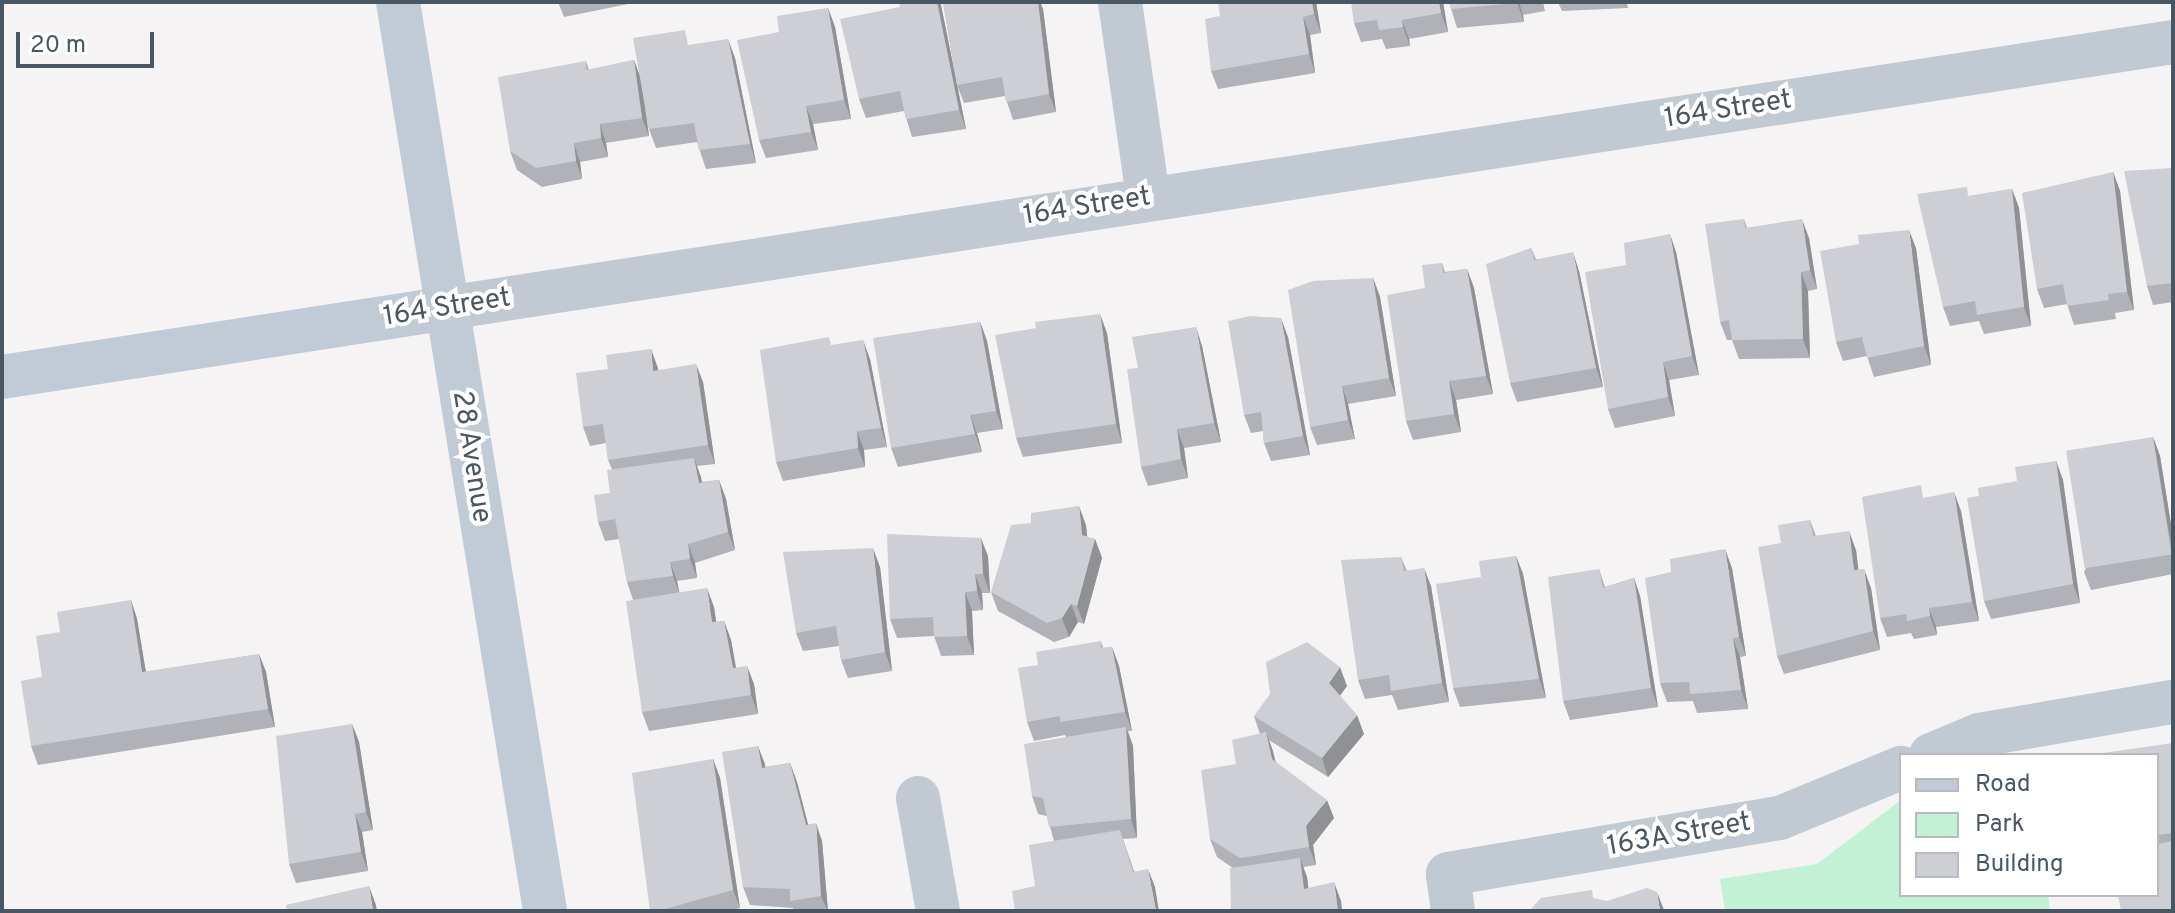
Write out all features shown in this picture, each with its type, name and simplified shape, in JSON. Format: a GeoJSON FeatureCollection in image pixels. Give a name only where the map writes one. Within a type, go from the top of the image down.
{"type":"FeatureCollection","features":[{"type":"Feature","properties":{"kind":"street","name":"28 Avenue"},"geometry":{"type":"LineString","coordinates":[[398,2],[545,911]]}},
{"type":"Feature","properties":{"kind":"street"},"geometry":{"type":"LineString","coordinates":[[1120,2],[1148,197]]}},
{"type":"Feature","properties":{"kind":"street","name":"164 Street"},"geometry":{"type":"LineString","coordinates":[[2,377],[1148,197],[2173,42]]}},
{"type":"Feature","properties":{"kind":"street"},"geometry":{"type":"LineString","coordinates":[[1936,753],[1979,735],[2173,702]]}},
{"type":"Feature","properties":{"kind":"street","name":"163A Street"},"geometry":{"type":"LineString","coordinates":[[1451,892],[1780,818],[1899,769]]}},
{"type":"Feature","properties":{"kind":"street"},"geometry":{"type":"LineString","coordinates":[[918,798],[938,911]]}},
{"type":"Feature","properties":{"kind":"green space"},"geometry":{"type":"Polygon","coordinates":[[[1899,802],[1899,897],[2048,897],[2050,911],[1725,911],[1720,879],[1817,864],[1899,802]]]}},
{"type":"Feature","properties":{"kind":"building"},"geometry":{"type":"Polygon","coordinates":[[[899,2],[937,2],[959,110],[906,119],[900,91],[859,99],[840,19],[900,7],[899,2]]]}},
{"type":"Feature","properties":{"kind":"building"},"geometry":{"type":"Polygon","coordinates":[[[943,2],[1038,2],[1049,94],[1006,102],[1002,77],[957,85],[943,2]]]}},
{"type":"Feature","properties":{"kind":"building"},"geometry":{"type":"Polygon","coordinates":[[[1218,2],[1312,2],[1314,14],[1303,17],[1309,54],[1211,71],[1205,19],[1220,16],[1218,2]]]}},
{"type":"Feature","properties":{"kind":"building"},"geometry":{"type":"Polygon","coordinates":[[[1351,2],[1439,2],[1441,13],[1402,20],[1403,27],[1379,30],[1377,20],[1354,23],[1351,2]]]}},
{"type":"Feature","properties":{"kind":"building"},"geometry":{"type":"Polygon","coordinates":[[[1449,2],[1517,2],[1517,3],[1451,9],[1449,2]]]}},
{"type":"Feature","properties":{"kind":"building"},"geometry":{"type":"Polygon","coordinates":[[[828,8],[844,100],[806,106],[811,132],[759,140],[737,40],[779,32],[777,16],[828,8]]]}},
{"type":"Feature","properties":{"kind":"building"},"geometry":{"type":"Polygon","coordinates":[[[685,30],[688,45],[728,39],[750,144],[699,150],[694,123],[649,129],[633,38],[685,30]]]}},
{"type":"Feature","properties":{"kind":"building"},"geometry":{"type":"Polygon","coordinates":[[[634,60],[642,118],[600,124],[601,138],[574,143],[576,161],[536,168],[510,151],[498,77],[586,61],[586,70],[634,60]]]}},
{"type":"Feature","properties":{"kind":"building"},"geometry":{"type":"Polygon","coordinates":[[[2173,168],[2173,283],[2147,286],[2124,171],[2173,168]]]}},
{"type":"Feature","properties":{"kind":"building"},"geometry":{"type":"Polygon","coordinates":[[[2113,172],[2127,292],[2108,294],[2109,300],[2067,306],[2063,284],[2037,289],[2022,193],[2113,172]]]}},
{"type":"Feature","properties":{"kind":"building"},"geometry":{"type":"Polygon","coordinates":[[[1967,187],[1968,196],[2012,189],[2024,307],[1977,315],[1975,301],[1943,307],[1917,194],[1967,187]]]}},
{"type":"Feature","properties":{"kind":"building"},"geometry":{"type":"Polygon","coordinates":[[[1744,219],[1745,228],[1802,219],[1810,270],[1801,272],[1803,339],[1732,340],[1729,320],[1720,322],[1705,224],[1744,219]]]}},
{"type":"Feature","properties":{"kind":"building"},"geometry":{"type":"Polygon","coordinates":[[[1909,230],[1924,346],[1867,358],[1862,337],[1836,342],[1820,251],[1859,244],[1858,235],[1909,230]]]}},
{"type":"Feature","properties":{"kind":"building"},"geometry":{"type":"Polygon","coordinates":[[[1670,234],[1692,356],[1663,362],[1668,397],[1608,409],[1585,272],[1626,265],[1624,243],[1670,234]]]}},
{"type":"Feature","properties":{"kind":"building"},"geometry":{"type":"Polygon","coordinates":[[[1531,248],[1534,260],[1573,252],[1596,368],[1510,383],[1486,264],[1531,248]]]}},
{"type":"Feature","properties":{"kind":"building"},"geometry":{"type":"Polygon","coordinates":[[[1442,263],[1443,273],[1467,269],[1486,376],[1449,381],[1454,414],[1406,421],[1387,295],[1425,288],[1422,265],[1442,263]]]}},
{"type":"Feature","properties":{"kind":"building"},"geometry":{"type":"Polygon","coordinates":[[[1373,278],[1389,378],[1342,386],[1348,420],[1310,427],[1288,290],[1313,281],[1373,278]]]}},
{"type":"Feature","properties":{"kind":"building"},"geometry":{"type":"Polygon","coordinates":[[[1100,314],[1116,424],[1016,438],[995,335],[1036,328],[1035,322],[1100,314]]]}},
{"type":"Feature","properties":{"kind":"building"},"geometry":{"type":"Polygon","coordinates":[[[1250,316],[1281,318],[1303,436],[1264,443],[1261,412],[1244,415],[1228,321],[1250,316]]]}},
{"type":"Feature","properties":{"kind":"building"},"geometry":{"type":"Polygon","coordinates":[[[980,322],[996,411],[970,415],[975,434],[891,448],[873,338],[980,322]]]}},
{"type":"Feature","properties":{"kind":"building"},"geometry":{"type":"Polygon","coordinates":[[[1196,327],[1214,423],[1177,429],[1181,459],[1141,467],[1127,369],[1138,368],[1132,337],[1196,327]]]}},
{"type":"Feature","properties":{"kind":"building"},"geometry":{"type":"Polygon","coordinates":[[[829,337],[831,345],[863,340],[881,428],[857,431],[858,448],[776,462],[760,350],[829,337]]]}},
{"type":"Feature","properties":{"kind":"building"},"geometry":{"type":"Polygon","coordinates":[[[651,349],[653,371],[696,364],[708,445],[608,460],[603,424],[583,427],[576,373],[608,369],[606,355],[651,349]]]}},
{"type":"Feature","properties":{"kind":"building"},"geometry":{"type":"Polygon","coordinates":[[[2153,437],[2172,555],[2085,568],[2066,451],[2153,437]]]}},
{"type":"Feature","properties":{"kind":"building"},"geometry":{"type":"Polygon","coordinates":[[[694,458],[699,483],[719,480],[728,532],[688,544],[690,559],[670,562],[673,576],[627,582],[615,519],[598,522],[594,495],[610,493],[607,470],[694,458]]]}},
{"type":"Feature","properties":{"kind":"building"},"geometry":{"type":"Polygon","coordinates":[[[2056,461],[2073,584],[1984,601],[1967,498],[1979,496],[1978,488],[2017,481],[2015,467],[2056,461]]]}},
{"type":"Feature","properties":{"kind":"building"},"geometry":{"type":"Polygon","coordinates":[[[1921,485],[1923,498],[1954,492],[1972,602],[1929,608],[1930,616],[1907,621],[1906,614],[1880,618],[1862,497],[1921,485]]]}},
{"type":"Feature","properties":{"kind":"building"},"geometry":{"type":"Polygon","coordinates":[[[1079,506],[1082,535],[1095,539],[1077,606],[1071,604],[1062,618],[1047,623],[991,592],[1011,525],[1031,523],[1031,513],[1079,506]]]}},
{"type":"Feature","properties":{"kind":"building"},"geometry":{"type":"Polygon","coordinates":[[[1810,520],[1813,536],[1849,531],[1854,570],[1864,569],[1873,631],[1777,656],[1758,547],[1781,543],[1778,525],[1810,520]]]}},
{"type":"Feature","properties":{"kind":"building"},"geometry":{"type":"Polygon","coordinates":[[[887,534],[981,538],[983,574],[975,574],[977,591],[965,592],[967,636],[934,637],[933,617],[890,619],[887,534]]]}},
{"type":"Feature","properties":{"kind":"building"},"geometry":{"type":"Polygon","coordinates":[[[873,548],[885,652],[841,660],[836,626],[796,633],[783,552],[873,548]]]}},
{"type":"Feature","properties":{"kind":"building"},"geometry":{"type":"Polygon","coordinates":[[[1725,549],[1739,637],[1733,638],[1741,690],[1690,694],[1689,682],[1660,683],[1645,578],[1671,572],[1670,559],[1725,549]]]}},
{"type":"Feature","properties":{"kind":"building"},"geometry":{"type":"Polygon","coordinates":[[[1516,556],[1539,679],[1453,688],[1436,584],[1481,577],[1479,561],[1516,556]]]}},
{"type":"Feature","properties":{"kind":"building"},"geometry":{"type":"Polygon","coordinates":[[[1401,557],[1404,571],[1424,568],[1442,683],[1391,691],[1389,675],[1358,680],[1341,560],[1401,557]]]}},
{"type":"Feature","properties":{"kind":"building"},"geometry":{"type":"Polygon","coordinates":[[[1599,569],[1603,588],[1634,578],[1651,688],[1563,701],[1548,577],[1599,569]]]}},
{"type":"Feature","properties":{"kind":"building"},"geometry":{"type":"Polygon","coordinates":[[[707,588],[712,622],[724,621],[733,668],[747,666],[751,695],[642,712],[626,601],[707,588]]]}},
{"type":"Feature","properties":{"kind":"building"},"geometry":{"type":"Polygon","coordinates":[[[131,600],[142,672],[259,654],[268,709],[31,746],[21,681],[42,677],[36,636],[60,632],[57,612],[131,600]]]}},
{"type":"Feature","properties":{"kind":"building"},"geometry":{"type":"Polygon","coordinates":[[[1101,641],[1101,648],[1112,647],[1125,712],[1060,722],[1060,716],[1027,722],[1018,668],[1038,665],[1036,652],[1101,641]]]}},
{"type":"Feature","properties":{"kind":"building"},"geometry":{"type":"Polygon","coordinates":[[[1307,642],[1340,667],[1329,683],[1357,715],[1322,758],[1254,716],[1270,694],[1266,662],[1307,642]]]}},
{"type":"Feature","properties":{"kind":"building"},"geometry":{"type":"Polygon","coordinates":[[[352,724],[366,812],[355,814],[361,852],[289,864],[276,736],[352,724]]]}},
{"type":"Feature","properties":{"kind":"building"},"geometry":{"type":"Polygon","coordinates":[[[1126,727],[1131,819],[1049,827],[1043,798],[1032,796],[1024,744],[1126,727]]]}},
{"type":"Feature","properties":{"kind":"building"},"geometry":{"type":"Polygon","coordinates":[[[1266,732],[1272,759],[1327,800],[1306,826],[1309,847],[1240,858],[1210,839],[1201,770],[1236,764],[1232,740],[1266,732]]]}},
{"type":"Feature","properties":{"kind":"building"},"geometry":{"type":"Polygon","coordinates":[[[2173,743],[2173,833],[2159,835],[2159,753],[2103,753],[2173,743]]]}},
{"type":"Feature","properties":{"kind":"building"},"geometry":{"type":"Polygon","coordinates":[[[758,746],[762,768],[790,763],[806,825],[816,823],[821,896],[790,901],[790,889],[743,887],[722,752],[758,746]]]}},
{"type":"Feature","properties":{"kind":"building"},"geometry":{"type":"Polygon","coordinates":[[[713,759],[733,890],[650,911],[632,773],[713,759]]]}},
{"type":"Feature","properties":{"kind":"building"},"geometry":{"type":"Polygon","coordinates":[[[1120,830],[1133,872],[1148,869],[1156,911],[1015,911],[1012,891],[1035,886],[1029,845],[1120,830]]]}},
{"type":"Feature","properties":{"kind":"building"},"geometry":{"type":"Polygon","coordinates":[[[2173,841],[2173,911],[2121,911],[2118,897],[2159,897],[2159,844],[2173,841]]]}},
{"type":"Feature","properties":{"kind":"building"},"geometry":{"type":"Polygon","coordinates":[[[1300,858],[1304,889],[1334,882],[1338,911],[1231,911],[1230,868],[1300,858]]]}},
{"type":"Feature","properties":{"kind":"building"},"geometry":{"type":"Polygon","coordinates":[[[369,886],[373,911],[287,911],[286,905],[369,886]]]}},
{"type":"Feature","properties":{"kind":"building"},"geometry":{"type":"Polygon","coordinates":[[[1647,888],[1657,892],[1660,911],[1531,911],[1541,898],[1592,890],[1593,898],[1607,901],[1647,888]]]}}]}
